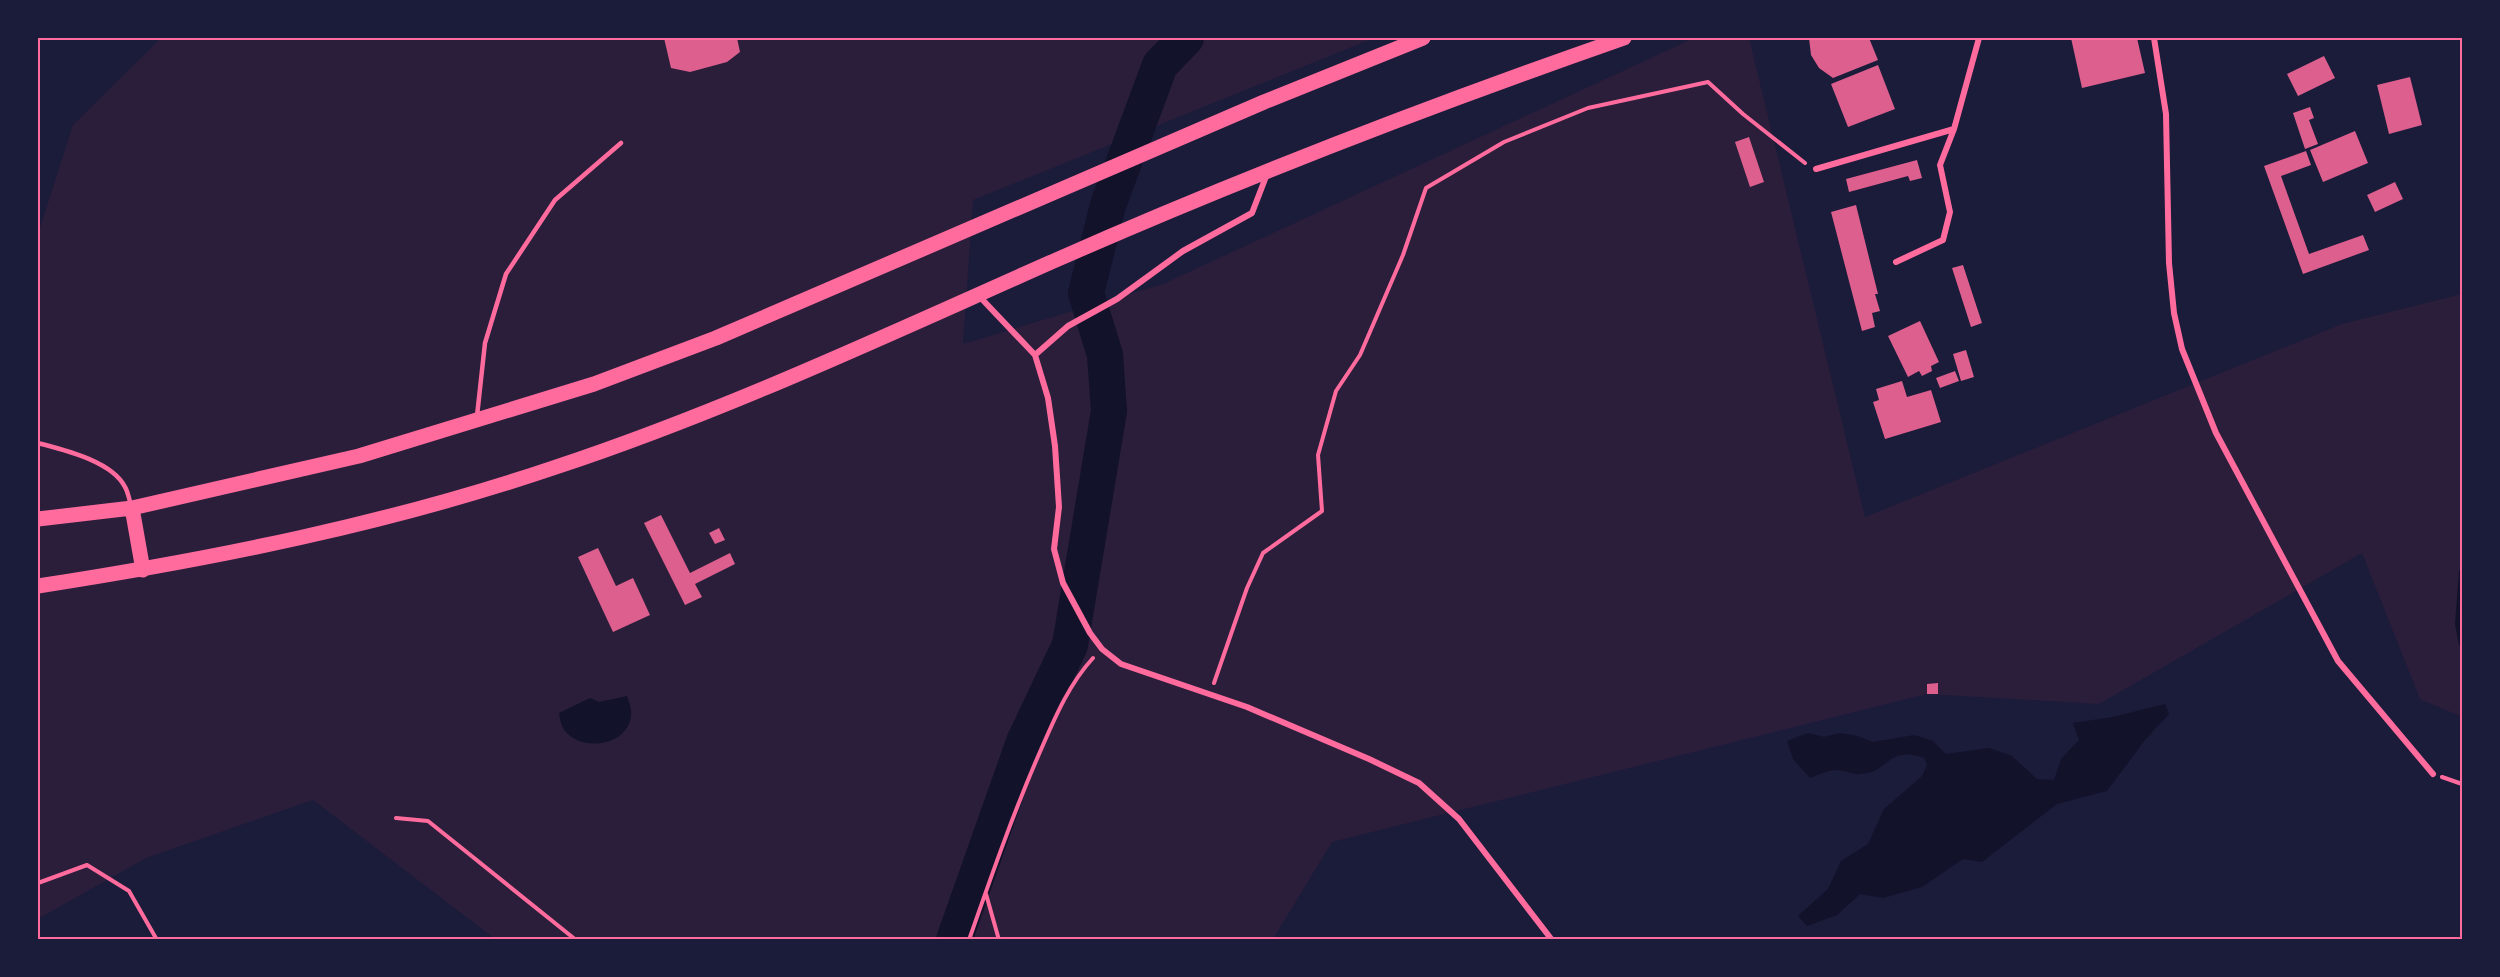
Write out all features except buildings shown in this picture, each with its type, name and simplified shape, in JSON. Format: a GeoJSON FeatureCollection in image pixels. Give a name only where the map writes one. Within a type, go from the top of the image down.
{"type":"FeatureCollection","features":[{"type":"Feature","properties":{"kind":"highway"},"geometry":{"type":"LineString","coordinates":[[38,519],[132,508],[359,456],[594,384],[716,338],[1264,102],[1423,38]]}},
{"type":"Feature","properties":{"kind":"highway"},"geometry":{"type":"LineString","coordinates":[[38,586],[143,570],[379,520],[557,467],[723,406],[1059,259],[1268,171],[1508,78],[1624,38]]}},
{"type":"Feature","properties":{"kind":"highway"},"geometry":{"type":"LineString","coordinates":[[132,508],[143,570]]}},
{"type":"Feature","properties":{"kind":"street"},"geometry":{"type":"LineString","coordinates":[[1896,262],[1943,240],[1950,212],[1940,165],[1954,129],[1979,38]]}},
{"type":"Feature","properties":{"kind":"street"},"geometry":{"type":"LineString","coordinates":[[2154,38],[2166,114],[2171,283],[2174,314],[2182,349],[2216,433],[2338,661],[2433,774]]}},
{"type":"Feature","properties":{"kind":"street"},"geometry":{"type":"LineString","coordinates":[[1816,169],[1954,129]]}},
{"type":"Feature","properties":{"kind":"street"},"geometry":{"type":"LineString","coordinates":[[1035,355],[1068,326],[1117,299],[1184,251],[1252,213],[1268,171]]}},
{"type":"Feature","properties":{"kind":"street"},"geometry":{"type":"LineString","coordinates":[[978,296],[1035,355],[1048,398],[1055,446],[1059,507],[1054,549],[1063,583],[1090,633],[1102,649],[1121,664],[1247,707],[1419,783],[1459,819],[1552,939]]}},
{"type":"Feature","properties":{"kind":"lane"},"geometry":{"type":"LineString","coordinates":[[476,421],[486,343],[506,274],[555,200],[621,143]]}},
{"type":"Feature","properties":{"kind":"lane"},"geometry":{"type":"LineString","coordinates":[[38,443],[82,456],[112,472],[125,487],[132,508]]}},
{"type":"Feature","properties":{"kind":"path"},"geometry":{"type":"LineString","coordinates":[[1210,695],[1247,588],[1263,553],[1322,511],[1318,455],[1336,391],[1360,355],[1403,255],[1425,188],[1504,142],[1588,108],[1708,82],[1796,157],[1816,169]]}},
{"type":"Feature","properties":{"kind":"path"},"geometry":{"type":"LineString","coordinates":[[969,939],[1028,778],[1055,717],[1080,672],[1102,649]]}},
{"type":"Feature","properties":{"kind":"path"},"geometry":{"type":"LineString","coordinates":[[2433,774],[2463,784]]}},
{"type":"Feature","properties":{"kind":"path"},"geometry":{"type":"LineString","coordinates":[[396,818],[428,821],[576,939]]}},
{"type":"Feature","properties":{"kind":"path"},"geometry":{"type":"LineString","coordinates":[[38,883],[87,865],[129,891],[157,939]]}},
{"type":"Feature","properties":{"kind":"path"},"geometry":{"type":"LineString","coordinates":[[986,893],[999,939]]}},
{"type":"Feature","properties":{"kind":"shaded area"},"geometry":{"type":"Polygon","coordinates":[[[161,38],[1374,38],[973,200],[963,344],[1163,284],[1694,38],[1749,38],[1865,517],[2342,324],[2462,294],[2462,717],[2420,699],[2362,553],[2099,704],[1927,694],[1332,842],[1273,939],[495,939],[313,800],[146,858],[38,919],[38,234],[73,125],[161,38]]]}},
{"type":"Feature","properties":{"kind":"shaded area"},"geometry":{"type":"Polygon","coordinates":[[[627,696],[631,708],[630,722],[625,731],[616,738],[606,742],[584,742],[573,738],[565,731],[559,713],[590,698],[599,702],[627,696]]]}},
{"type":"Feature","properties":{"kind":"shaded area"},"geometry":{"type":"Polygon","coordinates":[[[2165,704],[2169,714],[2145,740],[2107,791],[2057,804],[1982,862],[1963,859],[1922,887],[1883,898],[1860,894],[1837,915],[1807,926],[1798,916],[1828,889],[1841,861],[1868,844],[1884,809],[1922,776],[1927,765],[1924,758],[1902,755],[1870,772],[1857,774],[1834,770],[1810,778],[1793,759],[1787,741],[1808,733],[1824,737],[1840,733],[1858,736],[1872,742],[1915,735],[1933,741],[1946,754],[1989,748],[2012,756],[2037,779],[2054,780],[2061,759],[2079,740],[2073,723],[2113,717],[2165,704]]]}},
{"type":"Feature","properties":{"kind":"waterway"},"geometry":{"type":"LineString","coordinates":[[954,940],[1024,742],[1070,645],[1109,411],[1105,355],[1086,293],[1108,205],[1160,65],[1186,38]]}},
{"type":"Feature","properties":{"kind":"waterway"},"geometry":{"type":"LineString","coordinates":[[2462,572],[2458,624],[2462,644]]}}]}
